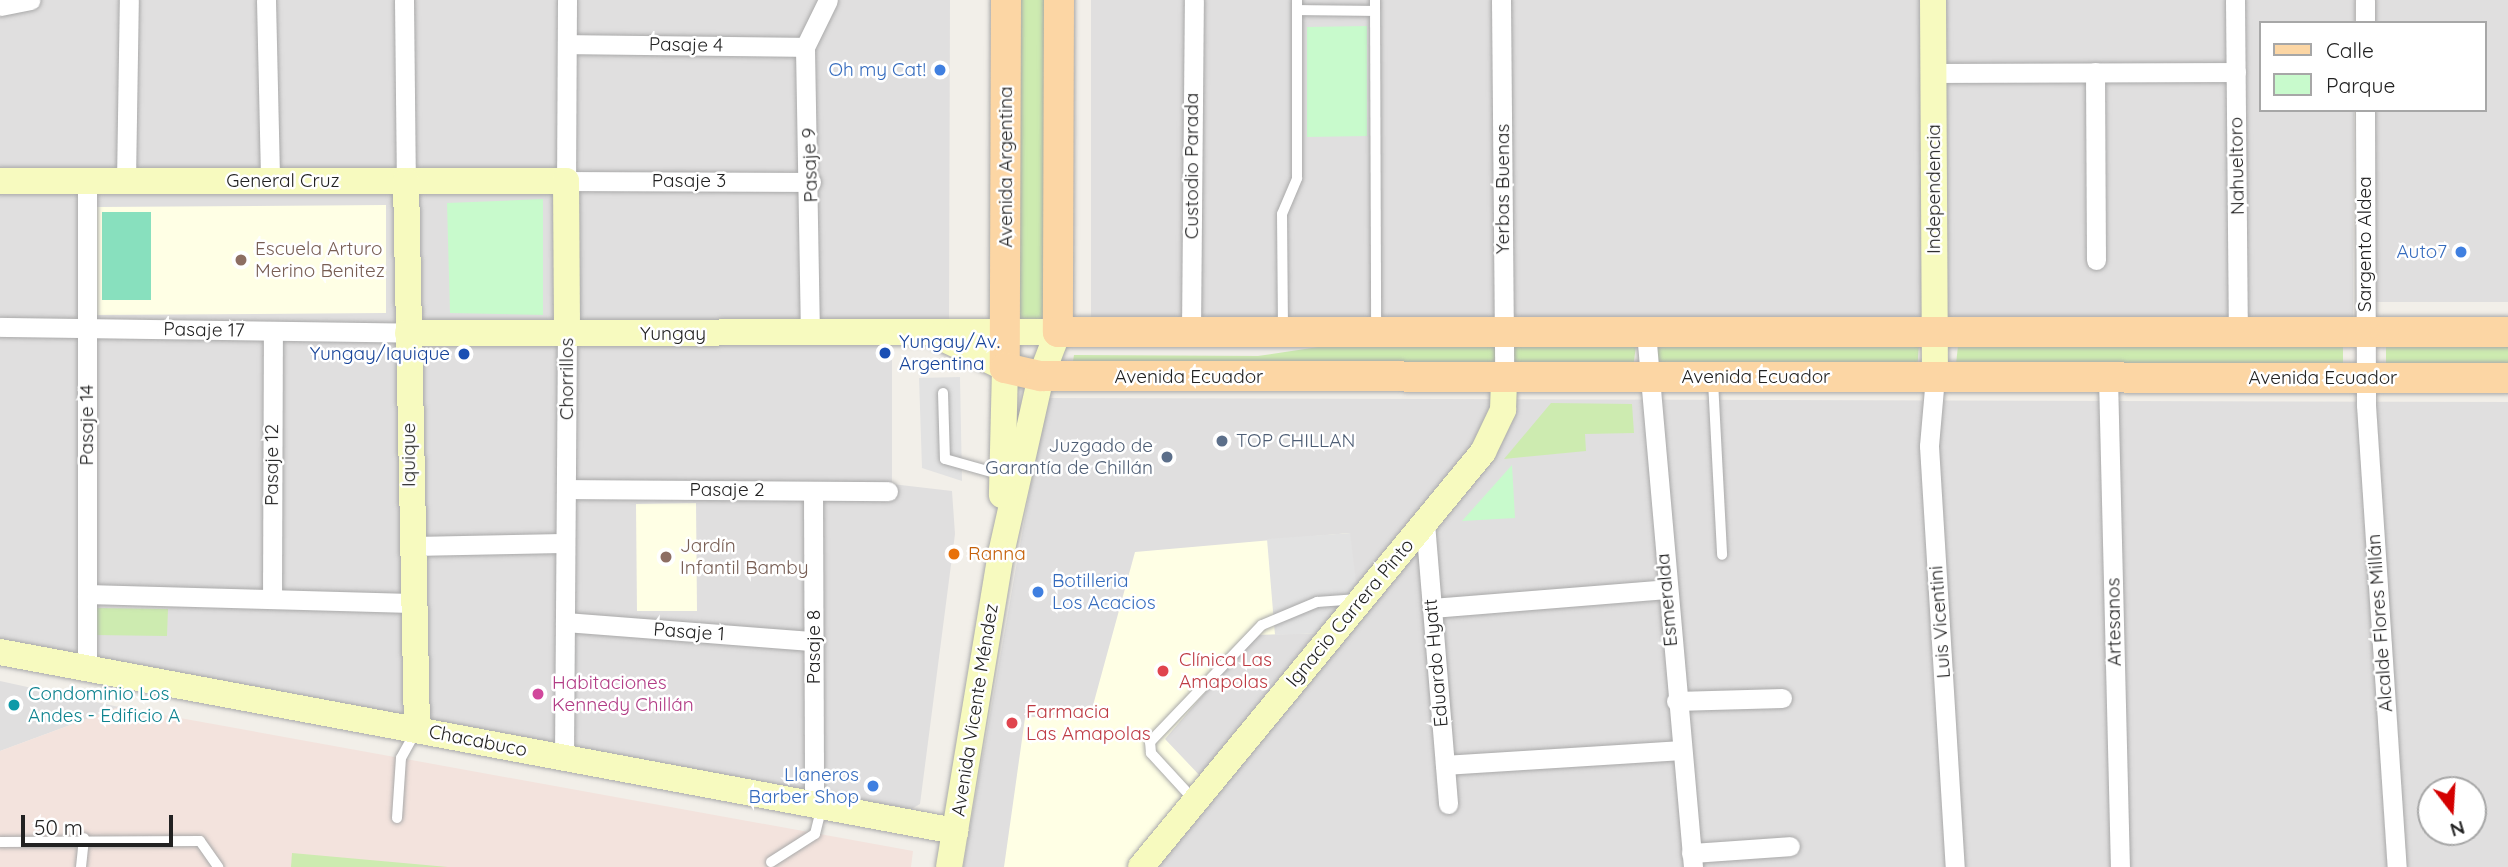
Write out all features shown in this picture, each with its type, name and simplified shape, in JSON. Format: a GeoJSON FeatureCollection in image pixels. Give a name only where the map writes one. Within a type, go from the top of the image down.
{"type":"FeatureCollection","features":[{"type":"Feature","properties":{"kind":"main road","name":"Avenida Argentina"},"geometry":{"type":"LineString","coordinates":[[1006,0],[1006,335]]}},
{"type":"Feature","properties":{"kind":"main road"},"geometry":{"type":"LineString","coordinates":[[1059,0],[1058,332],[2508,332]]}},
{"type":"Feature","properties":{"kind":"main road","name":"Avenida Vicente Méndez"},"geometry":{"type":"LineString","coordinates":[[1005,368],[1006,335]]}},
{"type":"Feature","properties":{"kind":"main road","name":"Avenida Ecuador"},"geometry":{"type":"LineString","coordinates":[[1005,368],[1041,376],[1504,379],[2508,378]]}},
{"type":"Feature","properties":{"kind":"street"},"geometry":{"type":"LineString","coordinates":[[0,6],[30,0]]}},
{"type":"Feature","properties":{"kind":"street"},"geometry":{"type":"LineString","coordinates":[[126,181],[129,0]]}},
{"type":"Feature","properties":{"kind":"street"},"geometry":{"type":"LineString","coordinates":[[266,0],[270,181]]}},
{"type":"Feature","properties":{"kind":"street"},"geometry":{"type":"LineString","coordinates":[[404,0],[406,181]]}},
{"type":"Feature","properties":{"kind":"street","name":"Chorrillos"},"geometry":{"type":"LineString","coordinates":[[564,757],[567,0]]}},
{"type":"Feature","properties":{"kind":"street","name":"Pasaje 9"},"geometry":{"type":"LineString","coordinates":[[810,335],[811,182],[805,47],[828,0]]}},
{"type":"Feature","properties":{"kind":"street","name":"Custodio Parada"},"geometry":{"type":"LineString","coordinates":[[1191,332],[1194,0]]}},
{"type":"Feature","properties":{"kind":"street","name":"Yerbas Buenas"},"geometry":{"type":"LineString","coordinates":[[1501,0],[1504,379]]}},
{"type":"Feature","properties":{"kind":"street","name":"Independencia"},"geometry":{"type":"LineString","coordinates":[[1933,0],[1935,377]]}},
{"type":"Feature","properties":{"kind":"street","name":"Nahueltoro"},"geometry":{"type":"LineString","coordinates":[[2235,0],[2238,332]]}},
{"type":"Feature","properties":{"kind":"street"},"geometry":{"type":"LineString","coordinates":[[2365,0],[2365,21]]}},
{"type":"Feature","properties":{"kind":"street","name":"Pasaje 4"},"geometry":{"type":"LineString","coordinates":[[567,44],[805,47]]}},
{"type":"Feature","properties":{"kind":"street"},"geometry":{"type":"LineString","coordinates":[[2095,72],[2096,260]]}},
{"type":"Feature","properties":{"kind":"street"},"geometry":{"type":"LineString","coordinates":[[1934,73],[2236,72]]}},
{"type":"Feature","properties":{"kind":"street","name":"Sargento Aldea"},"geometry":{"type":"LineString","coordinates":[[2365,112],[2366,379]]}},
{"type":"Feature","properties":{"kind":"street","name":"General Cruz"},"geometry":{"type":"LineString","coordinates":[[0,181],[566,181]]}},
{"type":"Feature","properties":{"kind":"street","name":"Pasaje 14"},"geometry":{"type":"LineString","coordinates":[[87,181],[87,668]]}},
{"type":"Feature","properties":{"kind":"street","name":"Iquique"},"geometry":{"type":"LineString","coordinates":[[406,181],[411,603],[417,729]]}},
{"type":"Feature","properties":{"kind":"street","name":"Pasaje 3"},"geometry":{"type":"LineString","coordinates":[[566,181],[811,182]]}},
{"type":"Feature","properties":{"kind":"street","name":"Pasaje 17"},"geometry":{"type":"LineString","coordinates":[[0,327],[408,333]]}},
{"type":"Feature","properties":{"kind":"street","name":"Pasaje 12"},"geometry":{"type":"LineString","coordinates":[[272,599],[273,331]]}},
{"type":"Feature","properties":{"kind":"street"},"geometry":{"type":"LineString","coordinates":[[1006,335],[1058,332]]}},
{"type":"Feature","properties":{"kind":"street","name":"Avenida Vicente Méndez"},"geometry":{"type":"LineString","coordinates":[[949,867],[1001,553],[1041,376],[1058,332]]}},
{"type":"Feature","properties":{"kind":"street","name":"Esmeralda"},"geometry":{"type":"LineString","coordinates":[[1646,332],[1646,377],[1692,860]]}},
{"type":"Feature","properties":{"kind":"street","name":"Yungay"},"geometry":{"type":"LineString","coordinates":[[408,333],[1006,335]]}},
{"type":"Feature","properties":{"kind":"street","name":"Yungay"},"geometry":{"type":"LineString","coordinates":[[939,336],[1005,368]]}},
{"type":"Feature","properties":{"kind":"street","name":"Avenida Vicente Méndez"},"geometry":{"type":"LineString","coordinates":[[1001,553],[1005,368]]}},
{"type":"Feature","properties":{"kind":"street","name":"Luis Vicentini"},"geometry":{"type":"LineString","coordinates":[[1935,377],[1929,446],[1955,867]]}},
{"type":"Feature","properties":{"kind":"street","name":"Artesanos"},"geometry":{"type":"LineString","coordinates":[[2108,377],[2120,867]]}},
{"type":"Feature","properties":{"kind":"street","name":"Ignacio Carrera Pinto"},"geometry":{"type":"LineString","coordinates":[[1141,867],[1492,438],[1507,396],[1504,379]]}},
{"type":"Feature","properties":{"kind":"street","name":"Alcalde Flores Millán"},"geometry":{"type":"LineString","coordinates":[[2366,379],[2397,867]]}},
{"type":"Feature","properties":{"kind":"street","name":"Pasaje 2"},"geometry":{"type":"LineString","coordinates":[[566,489],[888,491]]}},
{"type":"Feature","properties":{"kind":"street","name":"Pasaje 8"},"geometry":{"type":"LineString","coordinates":[[813,491],[818,805]]}},
{"type":"Feature","properties":{"kind":"street","name":"Eduardo Hyatt"},"geometry":{"type":"LineString","coordinates":[[1425,523],[1448,804]]}},
{"type":"Feature","properties":{"kind":"street"},"geometry":{"type":"LineString","coordinates":[[410,546],[565,543]]}},
{"type":"Feature","properties":{"kind":"street"},"geometry":{"type":"LineString","coordinates":[[1432,608],[1666,589]]}},
{"type":"Feature","properties":{"kind":"street"},"geometry":{"type":"LineString","coordinates":[[87,594],[411,603]]}},
{"type":"Feature","properties":{"kind":"street","name":"Pasaje 1"},"geometry":{"type":"LineString","coordinates":[[565,622],[814,641]]}},
{"type":"Feature","properties":{"kind":"street","name":"Chacabuco"},"geometry":{"type":"LineString","coordinates":[[0,652],[955,831]]}},
{"type":"Feature","properties":{"kind":"street"},"geometry":{"type":"LineString","coordinates":[[1676,701],[1782,698]]}},
{"type":"Feature","properties":{"kind":"street"},"geometry":{"type":"LineString","coordinates":[[1445,765],[1681,750]]}},
{"type":"Feature","properties":{"kind":"street"},"geometry":{"type":"LineString","coordinates":[[1692,860],[1790,846]]}},
{"type":"Feature","properties":{"kind":"lane"},"geometry":{"type":"LineString","coordinates":[[1283,332],[1282,214],[1297,178],[1297,5],[1375,5],[1376,332]]}},
{"type":"Feature","properties":{"kind":"lane"},"geometry":{"type":"LineString","coordinates":[[1713,377],[1722,555]]}},
{"type":"Feature","properties":{"kind":"lane"},"geometry":{"type":"LineString","coordinates":[[943,393],[945,459],[1003,476]]}},
{"type":"Feature","properties":{"kind":"lane"},"geometry":{"type":"LineString","coordinates":[[1194,800],[1151,753],[1158,732],[1262,625],[1317,602],[1361,600]]}},
{"type":"Feature","properties":{"kind":"lane"},"geometry":{"type":"LineString","coordinates":[[397,818],[401,758],[417,729]]}},
{"type":"Feature","properties":{"kind":"lane"},"geometry":{"type":"LineString","coordinates":[[771,862],[815,834],[818,805]]}},
{"type":"Feature","properties":{"kind":"lane"},"geometry":{"type":"LineString","coordinates":[[0,842],[85,838],[200,841],[218,867]]}},
{"type":"Feature","properties":{"kind":"lane"},"geometry":{"type":"LineString","coordinates":[[81,867],[85,838]]}},
{"type":"Feature","properties":{"kind":"shaded area"},"geometry":{"type":"Polygon","coordinates":[[[0,0],[950,0],[949,327],[892,327],[892,484],[952,491],[955,534],[920,804],[910,810],[0,647],[0,0]]]}},
{"type":"Feature","properties":{"kind":"shaded area"},"geometry":{"type":"Polygon","coordinates":[[[1091,0],[2355,0],[2355,21],[2260,21],[2260,112],[2354,112],[2353,325],[1091,325],[1091,0]]]}},
{"type":"Feature","properties":{"kind":"shaded area"},"geometry":{"type":"Polygon","coordinates":[[[2368,0],[2508,0],[2508,302],[2369,302],[2368,112],[2487,112],[2487,21],[2368,21],[2368,0]]]}},
{"type":"Feature","properties":{"kind":"shaded area","name":"Escuela Arturo Merino Benitez"},"geometry":{"type":"Polygon","coordinates":[[[386,205],[386,313],[97,315],[97,207],[386,205]]]}},
{"type":"Feature","properties":{"kind":"shaded area"},"geometry":{"type":"Polygon","coordinates":[[[960,377],[962,481],[922,468],[919,378],[960,377]]]}},
{"type":"Feature","properties":{"kind":"shaded area"},"geometry":{"type":"Polygon","coordinates":[[[1046,398],[2508,402],[2508,867],[963,867],[1046,398]]]}},
{"type":"Feature","properties":{"kind":"shaded area","name":"Jardín Infantil Bamby"},"geometry":{"type":"Polygon","coordinates":[[[696,503],[697,611],[637,611],[636,504],[696,503]]]}},
{"type":"Feature","properties":{"kind":"shaded area","name":"Clínica Las Amapolas"},"geometry":{"type":"Polygon","coordinates":[[[1350,533],[1324,633],[1255,635],[1165,739],[1203,779],[1127,867],[1004,867],[1025,718],[1063,714],[1065,707],[1092,709],[1135,552],[1350,533]]]}},
{"type":"Feature","properties":{"kind":"shaded area"},"geometry":{"type":"Polygon","coordinates":[[[1350,533],[1357,590],[1324,633],[1275,635],[1267,539],[1350,533]]]}},
{"type":"Feature","properties":{"kind":"shaded area"},"geometry":{"type":"Polygon","coordinates":[[[0,681],[119,707],[0,751],[0,681]]]}},
{"type":"Feature","properties":{"kind":"shaded area"},"geometry":{"type":"Polygon","coordinates":[[[119,707],[913,851],[911,867],[0,867],[0,751],[119,707]]]}},
{"type":"Feature","properties":{"kind":"green space"},"geometry":{"type":"Polygon","coordinates":[[[1014,0],[1045,0],[1044,322],[1016,322],[1014,0]]]}},
{"type":"Feature","properties":{"kind":"green space"},"geometry":{"type":"Polygon","coordinates":[[[1367,26],[1367,136],[1307,137],[1307,27],[1367,26]]]}},
{"type":"Feature","properties":{"kind":"green space"},"geometry":{"type":"Polygon","coordinates":[[[543,199],[543,315],[450,313],[447,203],[543,199]]]}},
{"type":"Feature","properties":{"kind":"green space"},"geometry":{"type":"Polygon","coordinates":[[[102,212],[151,212],[151,300],[102,300],[102,212]]]}},
{"type":"Feature","properties":{"kind":"green space"},"geometry":{"type":"Polygon","coordinates":[[[2343,340],[2343,372],[1955,373],[1958,346],[2343,340]]]}},
{"type":"Feature","properties":{"kind":"green space"},"geometry":{"type":"Polygon","coordinates":[[[1919,343],[1917,373],[1655,375],[1655,346],[1919,343]]]}},
{"type":"Feature","properties":{"kind":"green space"},"geometry":{"type":"Polygon","coordinates":[[[2386,345],[2508,345],[2508,374],[2386,373],[2386,345]]]}},
{"type":"Feature","properties":{"kind":"green space"},"geometry":{"type":"Polygon","coordinates":[[[1325,346],[1636,346],[1633,368],[1072,368],[1074,355],[1258,356],[1325,346]]]}},
{"type":"Feature","properties":{"kind":"green space"},"geometry":{"type":"Polygon","coordinates":[[[1551,403],[1632,404],[1634,433],[1585,434],[1586,451],[1504,459],[1551,403]]]}},
{"type":"Feature","properties":{"kind":"green space"},"geometry":{"type":"Polygon","coordinates":[[[1512,465],[1515,518],[1462,521],[1512,465]]]}},
{"type":"Feature","properties":{"kind":"green space"},"geometry":{"type":"Polygon","coordinates":[[[93,608],[168,609],[167,636],[93,635],[93,608]]]}},
{"type":"Feature","properties":{"kind":"green space"},"geometry":{"type":"Polygon","coordinates":[[[292,853],[448,867],[291,867],[292,853]]]}},
{"type":"Feature","properties":{"kind":"place","name":"Oh my Cat!"},"geometry":{"type":"Point","coordinates":[940,70]}},
{"type":"Feature","properties":{"kind":"place","name":"Auto7"},"geometry":{"type":"Point","coordinates":[2461,252]}},
{"type":"Feature","properties":{"kind":"place","name":"Escuela Arturo Merino Benitez"},"geometry":{"type":"Point","coordinates":[241,260]}},
{"type":"Feature","properties":{"kind":"place","name":"Yungay/Av. Argentina"},"geometry":{"type":"Point","coordinates":[885,353]}},
{"type":"Feature","properties":{"kind":"place","name":"Yungay/Iquique"},"geometry":{"type":"Point","coordinates":[464,354]}},
{"type":"Feature","properties":{"kind":"place","name":"TOP CHILLAN"},"geometry":{"type":"Point","coordinates":[1222,441]}},
{"type":"Feature","properties":{"kind":"place","name":"Juzgado de Garantía de Chillán"},"geometry":{"type":"Point","coordinates":[1167,457]}},
{"type":"Feature","properties":{"kind":"place","name":"Ranna"},"geometry":{"type":"Point","coordinates":[954,554]}},
{"type":"Feature","properties":{"kind":"place","name":"Jardín Infantil Bamby"},"geometry":{"type":"Point","coordinates":[666,557]}},
{"type":"Feature","properties":{"kind":"place","name":"Botilleria Los Acacios"},"geometry":{"type":"Point","coordinates":[1038,592]}},
{"type":"Feature","properties":{"kind":"place","name":"Clínica Las Amapolas"},"geometry":{"type":"Point","coordinates":[1163,671]}},
{"type":"Feature","properties":{"kind":"place","name":"Habitaciones Kennedy Chillán"},"geometry":{"type":"Point","coordinates":[538,694]}},
{"type":"Feature","properties":{"kind":"place","name":"Condominio Los Andes - Edificio A"},"geometry":{"type":"Point","coordinates":[14,705]}},
{"type":"Feature","properties":{"kind":"place","name":"Farmacia Las Amapolas"},"geometry":{"type":"Point","coordinates":[1012,723]}},
{"type":"Feature","properties":{"kind":"place","name":"Llaneros Barber Shop"},"geometry":{"type":"Point","coordinates":[873,786]}}]}
